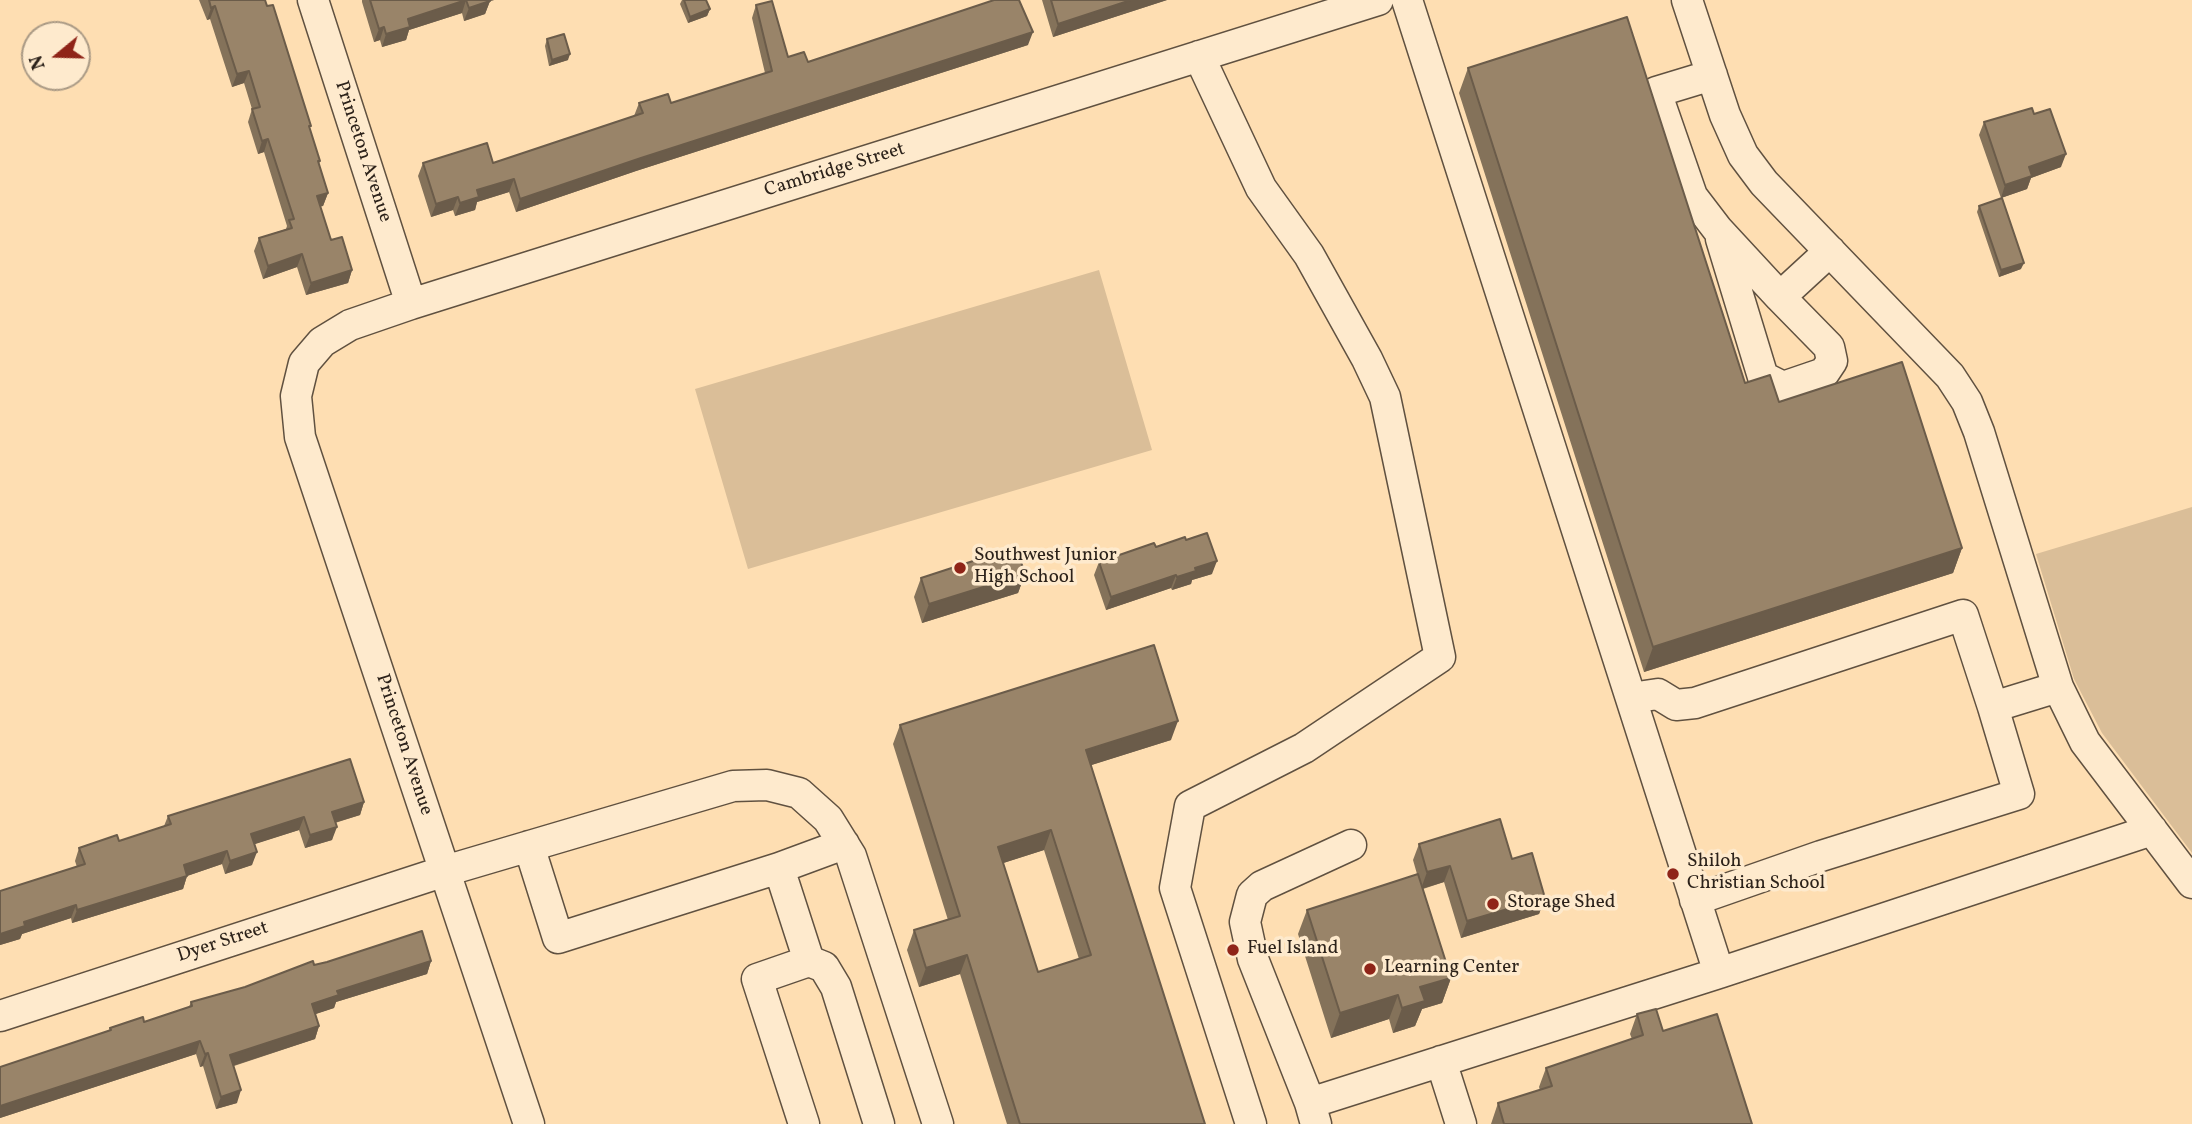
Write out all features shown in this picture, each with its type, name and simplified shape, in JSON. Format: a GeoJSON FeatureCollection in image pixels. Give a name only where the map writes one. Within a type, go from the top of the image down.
{"type":"FeatureCollection","features":[{"type":"Feature","properties":{"kind":"street","name":"Princeton Avenue"},"geometry":{"type":"LineString","coordinates":[[313,0],[411,304]]}},
{"type":"Feature","properties":{"kind":"street","name":"Cambridge Street"},"geometry":{"type":"LineString","coordinates":[[303,363],[322,342],[350,325],[411,304],[1378,0]]}},
{"type":"Feature","properties":{"kind":"street"},"geometry":{"type":"LineString","coordinates":[[1407,0],[1718,973]]}},
{"type":"Feature","properties":{"kind":"street"},"geometry":{"type":"LineString","coordinates":[[1687,0],[1726,115],[1743,155],[1764,183],[1950,376],[1967,402],[1979,432],[2058,687],[2085,742],[2192,883]]}},
{"type":"Feature","properties":{"kind":"street"},"geometry":{"type":"LineString","coordinates":[[1199,56],[1261,188],[1309,255],[1385,397],[1440,657],[1304,748],[1190,806],[1175,888],[1251,1124]]}},
{"type":"Feature","properties":{"kind":"street"},"geometry":{"type":"LineString","coordinates":[[1712,75],[1656,92],[1692,196],[1718,230],[1829,347],[1832,361],[1824,373],[1783,387],[1763,377],[1718,230]]}},
{"type":"Feature","properties":{"kind":"street"},"geometry":{"type":"LineString","coordinates":[[1780,297],[1830,251]]}},
{"type":"Feature","properties":{"kind":"street","name":"Princeton Avenue"},"geometry":{"type":"LineString","coordinates":[[303,363],[296,396],[300,437],[529,1124]]}},
{"type":"Feature","properties":{"kind":"street"},"geometry":{"type":"LineString","coordinates":[[1631,698],[1658,694],[1676,705],[1695,703],[1963,615],[1993,707],[2018,794],[1821,856],[1695,900]]}},
{"type":"Feature","properties":{"kind":"street"},"geometry":{"type":"LineString","coordinates":[[1993,707],[2058,687]]}},
{"type":"Feature","properties":{"kind":"street","name":"Dyer Street"},"geometry":{"type":"LineString","coordinates":[[0,1016],[445,871],[733,786],[767,785],[799,793],[828,818],[851,856],[938,1124]]}},
{"type":"Feature","properties":{"kind":"street"},"geometry":{"type":"LineString","coordinates":[[1351,845],[1262,886],[1252,895],[1245,922],[1253,959],[1313,1114],[1441,1061],[2152,830]]}},
{"type":"Feature","properties":{"kind":"street"},"geometry":{"type":"LineString","coordinates":[[529,846],[558,938],[779,868],[844,844]]}},
{"type":"Feature","properties":{"kind":"street"},"geometry":{"type":"LineString","coordinates":[[779,868],[809,961]]}},
{"type":"Feature","properties":{"kind":"street"},"geometry":{"type":"LineString","coordinates":[[804,1124],[757,979],[809,961],[824,967],[836,987],[879,1124]]}},
{"type":"Feature","properties":{"kind":"street"},"geometry":{"type":"LineString","coordinates":[[1441,1061],[1461,1124]]}},
{"type":"Feature","properties":{"kind":"shaded area"},"geometry":{"type":"Polygon","coordinates":[[[1099,270],[1152,450],[748,569],[695,389],[1099,270]]]}},
{"type":"Feature","properties":{"kind":"shaded area"},"geometry":{"type":"Polygon","coordinates":[[[2192,507],[2192,853],[2102,733],[2074,679],[2036,554],[2192,507]]]}},
{"type":"Feature","properties":{"kind":"building"},"geometry":{"type":"Polygon","coordinates":[[[209,0],[265,0],[267,6],[273,5],[311,126],[328,193],[317,196],[331,240],[342,237],[352,270],[311,283],[302,254],[268,266],[259,238],[292,228],[289,220],[294,219],[268,139],[262,141],[252,109],[260,107],[249,71],[237,74],[215,6],[211,8],[209,0]]]}},
{"type":"Feature","properties":{"kind":"building"},"geometry":{"type":"Polygon","coordinates":[[[370,0],[466,0],[408,19],[410,27],[386,34],[384,27],[379,29],[370,0]]]}},
{"type":"Feature","properties":{"kind":"building"},"geometry":{"type":"Polygon","coordinates":[[[466,0],[490,0],[490,1],[469,8],[466,0]]]}},
{"type":"Feature","properties":{"kind":"building"},"geometry":{"type":"Polygon","coordinates":[[[684,0],[706,0],[710,9],[690,17],[684,0]]]}},
{"type":"Feature","properties":{"kind":"building"},"geometry":{"type":"Polygon","coordinates":[[[994,0],[1019,0],[1033,32],[520,199],[514,179],[477,190],[479,197],[460,203],[458,197],[436,204],[423,163],[487,143],[493,163],[643,113],[639,103],[668,94],[671,103],[772,71],[756,5],[772,1],[788,57],[804,52],[808,62],[994,0]]]}},
{"type":"Feature","properties":{"kind":"building"},"geometry":{"type":"Polygon","coordinates":[[[1051,0],[1131,0],[1058,24],[1051,0]]]}},
{"type":"Feature","properties":{"kind":"building"},"geometry":{"type":"Polygon","coordinates":[[[1627,17],[1745,383],[1770,375],[1779,402],[1902,362],[1962,548],[1653,647],[1468,68],[1627,17]]]}},
{"type":"Feature","properties":{"kind":"building"},"geometry":{"type":"Polygon","coordinates":[[[564,34],[570,54],[552,60],[547,39],[564,34]]]}},
{"type":"Feature","properties":{"kind":"building"},"geometry":{"type":"Polygon","coordinates":[[[2032,108],[2034,114],[2050,109],[2066,154],[2029,167],[2032,176],[2005,185],[1984,122],[2032,108]]]}},
{"type":"Feature","properties":{"kind":"building"},"geometry":{"type":"Polygon","coordinates":[[[2002,198],[2024,263],[2001,270],[1979,206],[2002,198]]]}},
{"type":"Feature","properties":{"kind":"building"},"geometry":{"type":"Polygon","coordinates":[[[1207,533],[1217,561],[1195,568],[1196,571],[1111,597],[1099,562],[1154,543],[1156,547],[1207,533]]]}},
{"type":"Feature","properties":{"kind":"building"},"geometry":{"type":"Polygon","coordinates":[[[1016,547],[1025,574],[929,604],[921,578],[1016,547]]]}},
{"type":"Feature","properties":{"kind":"building"},"geometry":{"type":"Polygon","coordinates":[[[1154,645],[1178,721],[1086,750],[1205,1124],[1020,1124],[967,955],[926,968],[914,930],[960,916],[900,725],[1154,645]],[[1051,830],[998,847],[1038,972],[1091,955],[1051,830]]]}},
{"type":"Feature","properties":{"kind":"building"},"geometry":{"type":"Polygon","coordinates":[[[350,759],[364,802],[332,812],[337,827],[310,835],[304,817],[251,834],[257,852],[230,861],[227,851],[184,865],[187,876],[77,910],[76,905],[24,922],[25,926],[0,934],[0,891],[85,864],[79,848],[117,835],[119,841],[171,824],[168,816],[350,759]]]}},
{"type":"Feature","properties":{"kind":"building"},"geometry":{"type":"Polygon","coordinates":[[[1500,819],[1512,859],[1532,853],[1545,898],[1467,921],[1450,866],[1427,872],[1419,844],[1500,819]]]}},
{"type":"Feature","properties":{"kind":"building","name":"Learning Center"},"geometry":{"type":"Polygon","coordinates":[[[1418,874],[1451,978],[1420,987],[1425,1001],[1402,1008],[1398,995],[1340,1013],[1307,910],[1418,874]]]}},
{"type":"Feature","properties":{"kind":"building"},"geometry":{"type":"Polygon","coordinates":[[[422,931],[431,961],[337,991],[339,995],[312,1004],[319,1026],[230,1055],[241,1090],[221,1097],[208,1053],[205,1054],[200,1041],[0,1106],[0,1067],[143,1017],[144,1022],[192,1006],[191,1002],[245,987],[313,961],[314,965],[327,962],[422,931]]]}},
{"type":"Feature","properties":{"kind":"building"},"geometry":{"type":"Polygon","coordinates":[[[1656,1009],[1663,1031],[1717,1014],[1752,1124],[1504,1124],[1498,1103],[1552,1086],[1546,1068],[1643,1035],[1637,1014],[1656,1009]]]}},
{"type":"Feature","properties":{"kind":"place","name":"Southwest Junior High School"},"geometry":{"type":"Point","coordinates":[960,568]}},
{"type":"Feature","properties":{"kind":"place","name":"Shiloh Christian School"},"geometry":{"type":"Point","coordinates":[1673,874]}},
{"type":"Feature","properties":{"kind":"place","name":"Storage Shed"},"geometry":{"type":"Point","coordinates":[1493,904]}},
{"type":"Feature","properties":{"kind":"place","name":"Fuel Island"},"geometry":{"type":"Point","coordinates":[1233,950]}},
{"type":"Feature","properties":{"kind":"place","name":"Learning Center"},"geometry":{"type":"Point","coordinates":[1370,969]}}]}
